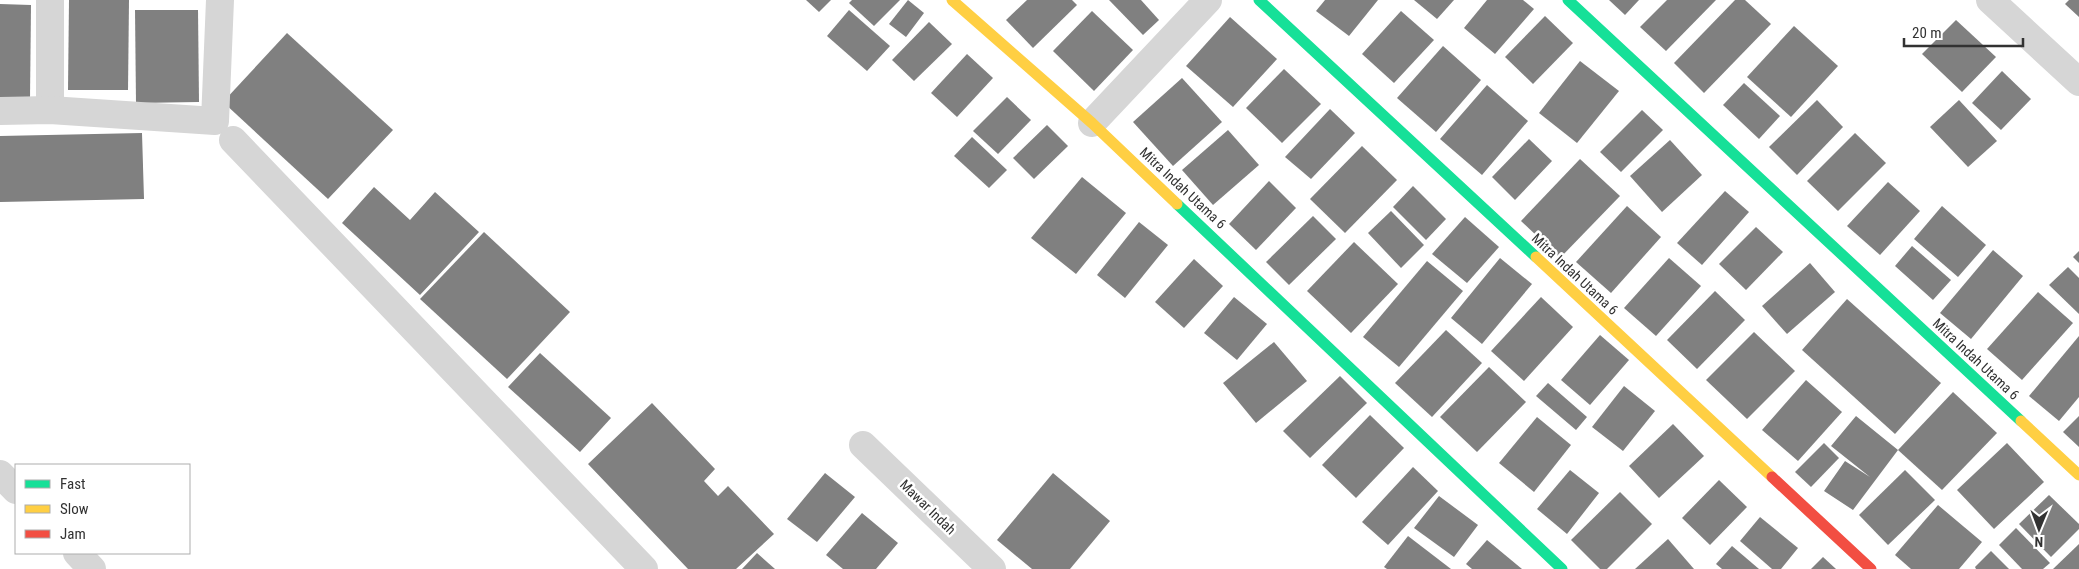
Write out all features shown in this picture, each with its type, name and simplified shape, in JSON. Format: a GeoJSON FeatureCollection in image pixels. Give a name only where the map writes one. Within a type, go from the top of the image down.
{"type":"FeatureCollection","features":[{"type":"Feature","properties":{"kind":"street"},"geometry":{"type":"LineString","coordinates":[[50,0],[50,110]]}},
{"type":"Feature","properties":{"kind":"street"},"geometry":{"type":"LineString","coordinates":[[0,111],[50,110],[215,121],[220,0]]}},
{"type":"Feature","properties":{"kind":"street","name":"Mitra Indah Utama 6"},"geometry":{"type":"LineString","coordinates":[[952,0],[1092,123],[1562,569]]}},
{"type":"Feature","properties":{"kind":"street"},"geometry":{"type":"LineString","coordinates":[[1092,123],[1208,0]]}},
{"type":"Feature","properties":{"kind":"street","name":"Mitra Indah Utama 6"},"geometry":{"type":"LineString","coordinates":[[1259,0],[1871,569]]}},
{"type":"Feature","properties":{"kind":"street","name":"Mitra Indah Utama 6"},"geometry":{"type":"LineString","coordinates":[[1568,0],[2079,475]]}},
{"type":"Feature","properties":{"kind":"street"},"geometry":{"type":"LineString","coordinates":[[1990,0],[2079,82]]}},
{"type":"Feature","properties":{"kind":"street"},"geometry":{"type":"LineString","coordinates":[[233,140],[644,569]]}},
{"type":"Feature","properties":{"kind":"street","name":"Mawar Indah"},"geometry":{"type":"LineString","coordinates":[[863,445],[992,569]]}},
{"type":"Feature","properties":{"kind":"street"},"geometry":{"type":"LineString","coordinates":[[0,474],[15,489]]}},
{"type":"Feature","properties":{"kind":"street"},"geometry":{"type":"LineString","coordinates":[[77,554],[92,569]]}},
{"type":"Feature","properties":{"kind":"building"},"geometry":{"type":"Polygon","coordinates":[[[69,0],[129,0],[128,90],[68,90],[69,0]]]}},
{"type":"Feature","properties":{"kind":"building"},"geometry":{"type":"Polygon","coordinates":[[[806,0],[831,0],[819,12],[806,0]]]}},
{"type":"Feature","properties":{"kind":"building"},"geometry":{"type":"Polygon","coordinates":[[[852,0],[900,0],[874,26],[849,3],[852,0]]]}},
{"type":"Feature","properties":{"kind":"building"},"geometry":{"type":"Polygon","coordinates":[[[908,0],[924,13],[906,37],[889,24],[908,0]]]}},
{"type":"Feature","properties":{"kind":"building"},"geometry":{"type":"Polygon","coordinates":[[[1027,0],[1072,0],[1077,5],[1033,48],[1006,20],[1027,0]]]}},
{"type":"Feature","properties":{"kind":"building"},"geometry":{"type":"Polygon","coordinates":[[[1109,0],[1141,0],[1159,20],[1143,35],[1109,0]]]}},
{"type":"Feature","properties":{"kind":"building"},"geometry":{"type":"Polygon","coordinates":[[[1325,0],[1378,0],[1349,36],[1316,11],[1325,0]]]}},
{"type":"Feature","properties":{"kind":"building"},"geometry":{"type":"Polygon","coordinates":[[[1414,0],[1454,0],[1437,19],[1414,0]]]}},
{"type":"Feature","properties":{"kind":"building"},"geometry":{"type":"Polygon","coordinates":[[[1487,0],[1523,0],[1534,9],[1495,54],[1464,28],[1487,0]]]}},
{"type":"Feature","properties":{"kind":"building"},"geometry":{"type":"Polygon","coordinates":[[[1609,0],[1639,0],[1625,15],[1609,0]]]}},
{"type":"Feature","properties":{"kind":"building"},"geometry":{"type":"Polygon","coordinates":[[[1667,0],[1716,0],[1666,51],[1640,27],[1667,0]]]}},
{"type":"Feature","properties":{"kind":"building"},"geometry":{"type":"Polygon","coordinates":[[[1735,0],[1745,0],[1771,24],[1704,93],[1674,63],[1735,0]]]}},
{"type":"Feature","properties":{"kind":"building"},"geometry":{"type":"Polygon","coordinates":[[[2069,0],[2079,0],[2079,17],[2065,4],[2069,0]]]}},
{"type":"Feature","properties":{"kind":"building"},"geometry":{"type":"Polygon","coordinates":[[[0,4],[31,5],[30,98],[0,97],[0,4]]]}},
{"type":"Feature","properties":{"kind":"building"},"geometry":{"type":"Polygon","coordinates":[[[135,10],[198,10],[199,102],[136,103],[135,10]]]}},
{"type":"Feature","properties":{"kind":"building"},"geometry":{"type":"Polygon","coordinates":[[[849,10],[890,46],[867,71],[827,36],[849,10]]]}},
{"type":"Feature","properties":{"kind":"building"},"geometry":{"type":"Polygon","coordinates":[[[1092,11],[1133,50],[1094,91],[1053,51],[1092,11]]]}},
{"type":"Feature","properties":{"kind":"building"},"geometry":{"type":"Polygon","coordinates":[[[1401,11],[1434,40],[1394,83],[1362,54],[1401,11]]]}},
{"type":"Feature","properties":{"kind":"building"},"geometry":{"type":"Polygon","coordinates":[[[1545,16],[1573,43],[1533,84],[1505,57],[1545,16]]]}},
{"type":"Feature","properties":{"kind":"building"},"geometry":{"type":"Polygon","coordinates":[[[1230,17],[1277,59],[1233,107],[1186,66],[1230,17]]]}},
{"type":"Feature","properties":{"kind":"building"},"geometry":{"type":"Polygon","coordinates":[[[1956,20],[1996,57],[1962,92],[1922,54],[1956,20]]]}},
{"type":"Feature","properties":{"kind":"building"},"geometry":{"type":"Polygon","coordinates":[[[929,22],[952,44],[914,81],[892,60],[929,22]]]}},
{"type":"Feature","properties":{"kind":"building"},"geometry":{"type":"Polygon","coordinates":[[[1794,26],[1838,66],[1791,117],[1747,77],[1794,26]]]}},
{"type":"Feature","properties":{"kind":"building"},"geometry":{"type":"Polygon","coordinates":[[[287,33],[393,130],[328,199],[223,102],[287,33]]]}},
{"type":"Feature","properties":{"kind":"building"},"geometry":{"type":"Polygon","coordinates":[[[1443,46],[1481,80],[1436,132],[1397,98],[1443,46]]]}},
{"type":"Feature","properties":{"kind":"building"},"geometry":{"type":"Polygon","coordinates":[[[967,54],[993,78],[957,117],[931,93],[967,54]]]}},
{"type":"Feature","properties":{"kind":"building"},"geometry":{"type":"Polygon","coordinates":[[[1580,61],[1619,91],[1577,143],[1539,113],[1580,61]]]}},
{"type":"Feature","properties":{"kind":"building"},"geometry":{"type":"Polygon","coordinates":[[[1284,69],[1321,104],[1282,143],[1246,108],[1284,69]]]}},
{"type":"Feature","properties":{"kind":"building"},"geometry":{"type":"Polygon","coordinates":[[[2002,71],[2031,99],[2001,130],[1972,103],[2002,71]]]}},
{"type":"Feature","properties":{"kind":"building"},"geometry":{"type":"Polygon","coordinates":[[[1182,78],[1222,122],[1173,166],[1133,122],[1182,78]]]}},
{"type":"Feature","properties":{"kind":"building"},"geometry":{"type":"Polygon","coordinates":[[[1744,83],[1780,116],[1759,139],[1723,105],[1744,83]]]}},
{"type":"Feature","properties":{"kind":"building"},"geometry":{"type":"Polygon","coordinates":[[[1487,85],[1528,121],[1482,175],[1440,139],[1487,85]]]}},
{"type":"Feature","properties":{"kind":"building"},"geometry":{"type":"Polygon","coordinates":[[[1007,97],[1031,120],[998,154],[973,131],[1007,97]]]}},
{"type":"Feature","properties":{"kind":"building"},"geometry":{"type":"Polygon","coordinates":[[[1817,100],[1843,127],[1797,175],[1769,147],[1817,100]]]}},
{"type":"Feature","properties":{"kind":"building"},"geometry":{"type":"Polygon","coordinates":[[[1959,100],[1997,141],[1968,167],[1930,127],[1959,100]]]}},
{"type":"Feature","properties":{"kind":"building"},"geometry":{"type":"Polygon","coordinates":[[[1330,109],[1355,133],[1311,179],[1285,157],[1330,109]]]}},
{"type":"Feature","properties":{"kind":"building"},"geometry":{"type":"Polygon","coordinates":[[[1642,110],[1663,130],[1621,172],[1600,152],[1642,110]]]}},
{"type":"Feature","properties":{"kind":"building"},"geometry":{"type":"Polygon","coordinates":[[[1047,125],[1068,146],[1034,179],[1013,158],[1047,125]]]}},
{"type":"Feature","properties":{"kind":"building"},"geometry":{"type":"Polygon","coordinates":[[[1228,130],[1259,165],[1213,205],[1182,170],[1228,130]]]}},
{"type":"Feature","properties":{"kind":"building"},"geometry":{"type":"Polygon","coordinates":[[[142,133],[144,199],[0,202],[0,136],[142,133]]]}},
{"type":"Feature","properties":{"kind":"building"},"geometry":{"type":"Polygon","coordinates":[[[1855,133],[1886,163],[1838,211],[1807,181],[1855,133]]]}},
{"type":"Feature","properties":{"kind":"building"},"geometry":{"type":"Polygon","coordinates":[[[972,137],[1007,170],[989,188],[954,156],[972,137]]]}},
{"type":"Feature","properties":{"kind":"building"},"geometry":{"type":"Polygon","coordinates":[[[1529,139],[1552,161],[1515,200],[1492,177],[1529,139]]]}},
{"type":"Feature","properties":{"kind":"building"},"geometry":{"type":"Polygon","coordinates":[[[1670,140],[1702,175],[1662,212],[1630,176],[1670,140]]]}},
{"type":"Feature","properties":{"kind":"building"},"geometry":{"type":"Polygon","coordinates":[[[1362,146],[1397,180],[1345,233],[1310,199],[1362,146]]]}},
{"type":"Feature","properties":{"kind":"building"},"geometry":{"type":"Polygon","coordinates":[[[1580,159],[1620,196],[1560,258],[1521,221],[1580,159]]]}},
{"type":"Feature","properties":{"kind":"building"},"geometry":{"type":"Polygon","coordinates":[[[1082,177],[1126,213],[1076,274],[1031,238],[1082,177]]]}},
{"type":"Feature","properties":{"kind":"building"},"geometry":{"type":"Polygon","coordinates":[[[1269,181],[1296,208],[1256,250],[1229,224],[1269,181]]]}},
{"type":"Feature","properties":{"kind":"building"},"geometry":{"type":"Polygon","coordinates":[[[1888,182],[1920,211],[1880,255],[1847,226],[1888,182]]]}},
{"type":"Feature","properties":{"kind":"building"},"geometry":{"type":"Polygon","coordinates":[[[1413,186],[1446,219],[1426,240],[1393,207],[1413,186]]]}},
{"type":"Feature","properties":{"kind":"building"},"geometry":{"type":"Polygon","coordinates":[[[374,187],[410,220],[435,192],[479,232],[420,295],[342,223],[374,187]]]}},
{"type":"Feature","properties":{"kind":"building"},"geometry":{"type":"Polygon","coordinates":[[[1725,191],[1749,212],[1702,265],[1677,243],[1725,191]]]}},
{"type":"Feature","properties":{"kind":"building"},"geometry":{"type":"Polygon","coordinates":[[[1627,206],[1661,237],[1611,293],[1576,262],[1627,206]]]}},
{"type":"Feature","properties":{"kind":"building"},"geometry":{"type":"Polygon","coordinates":[[[1942,206],[1986,245],[1958,277],[1914,239],[1942,206]]]}},
{"type":"Feature","properties":{"kind":"building"},"geometry":{"type":"Polygon","coordinates":[[[1391,211],[1424,245],[1401,268],[1368,233],[1391,211]]]}},
{"type":"Feature","properties":{"kind":"building"},"geometry":{"type":"Polygon","coordinates":[[[1313,216],[1336,239],[1289,285],[1266,262],[1313,216]]]}},
{"type":"Feature","properties":{"kind":"building"},"geometry":{"type":"Polygon","coordinates":[[[1465,217],[1499,247],[1467,283],[1432,254],[1465,217]]]}},
{"type":"Feature","properties":{"kind":"building"},"geometry":{"type":"Polygon","coordinates":[[[1139,222],[1168,245],[1125,298],[1097,275],[1139,222]]]}},
{"type":"Feature","properties":{"kind":"building"},"geometry":{"type":"Polygon","coordinates":[[[1756,227],[1783,252],[1746,290],[1719,264],[1756,227]]]}},
{"type":"Feature","properties":{"kind":"building"},"geometry":{"type":"Polygon","coordinates":[[[484,232],[570,312],[507,379],[420,299],[484,232]]]}},
{"type":"Feature","properties":{"kind":"building"},"geometry":{"type":"Polygon","coordinates":[[[1354,242],[1398,284],[1351,333],[1307,291],[1354,242]]]}},
{"type":"Feature","properties":{"kind":"building"},"geometry":{"type":"Polygon","coordinates":[[[1912,246],[1951,280],[1933,300],[1895,266],[1912,246]]]}},
{"type":"Feature","properties":{"kind":"building"},"geometry":{"type":"Polygon","coordinates":[[[1993,250],[2023,276],[1971,339],[1940,313],[1993,250]]]}},
{"type":"Feature","properties":{"kind":"building"},"geometry":{"type":"Polygon","coordinates":[[[2079,251],[2079,263],[2073,257],[2079,251]]]}},
{"type":"Feature","properties":{"kind":"building"},"geometry":{"type":"Polygon","coordinates":[[[1500,258],[1532,284],[1482,344],[1451,318],[1500,258]]]}},
{"type":"Feature","properties":{"kind":"building"},"geometry":{"type":"Polygon","coordinates":[[[1669,258],[1701,286],[1656,336],[1624,308],[1669,258]]]}},
{"type":"Feature","properties":{"kind":"building"},"geometry":{"type":"Polygon","coordinates":[[[1194,259],[1223,286],[1184,328],[1155,302],[1194,259]]]}},
{"type":"Feature","properties":{"kind":"building"},"geometry":{"type":"Polygon","coordinates":[[[1427,261],[1463,291],[1399,367],[1363,337],[1427,261]]]}},
{"type":"Feature","properties":{"kind":"building"},"geometry":{"type":"Polygon","coordinates":[[[1810,263],[1835,292],[1787,334],[1762,306],[1810,263]]]}},
{"type":"Feature","properties":{"kind":"building"},"geometry":{"type":"Polygon","coordinates":[[[2068,267],[2079,278],[2079,314],[2049,285],[2068,267]]]}},
{"type":"Feature","properties":{"kind":"building"},"geometry":{"type":"Polygon","coordinates":[[[1715,291],[1745,320],[1697,369],[1667,340],[1715,291]]]}},
{"type":"Feature","properties":{"kind":"building"},"geometry":{"type":"Polygon","coordinates":[[[2038,292],[2073,323],[2022,380],[1987,349],[2038,292]]]}},
{"type":"Feature","properties":{"kind":"building"},"geometry":{"type":"Polygon","coordinates":[[[1234,297],[1267,324],[1237,360],[1204,333],[1234,297]]]}},
{"type":"Feature","properties":{"kind":"building"},"geometry":{"type":"Polygon","coordinates":[[[1541,297],[1573,327],[1524,381],[1491,351],[1541,297]]]}},
{"type":"Feature","properties":{"kind":"building"},"geometry":{"type":"Polygon","coordinates":[[[1847,299],[1941,383],[1895,434],[1802,350],[1847,299]]]}},
{"type":"Feature","properties":{"kind":"building"},"geometry":{"type":"Polygon","coordinates":[[[1446,330],[1482,363],[1432,417],[1395,383],[1446,330]]]}},
{"type":"Feature","properties":{"kind":"building"},"geometry":{"type":"Polygon","coordinates":[[[1754,332],[1795,371],[1747,419],[1706,380],[1754,332]]]}},
{"type":"Feature","properties":{"kind":"building"},"geometry":{"type":"Polygon","coordinates":[[[1600,335],[1629,360],[1590,405],[1561,380],[1600,335]]]}},
{"type":"Feature","properties":{"kind":"building"},"geometry":{"type":"Polygon","coordinates":[[[2079,336],[2079,397],[2059,421],[2029,396],[2079,336]]]}},
{"type":"Feature","properties":{"kind":"building"},"geometry":{"type":"Polygon","coordinates":[[[1274,342],[1307,381],[1256,423],[1223,383],[1274,342]]]}},
{"type":"Feature","properties":{"kind":"building"},"geometry":{"type":"Polygon","coordinates":[[[540,353],[611,418],[580,452],[508,387],[540,353]]]}},
{"type":"Feature","properties":{"kind":"building"},"geometry":{"type":"Polygon","coordinates":[[[1489,367],[1526,402],[1477,452],[1440,417],[1489,367]]]}},
{"type":"Feature","properties":{"kind":"building"},"geometry":{"type":"Polygon","coordinates":[[[1340,376],[1367,403],[1310,458],[1283,431],[1340,376]]]}},
{"type":"Feature","properties":{"kind":"building"},"geometry":{"type":"Polygon","coordinates":[[[1806,380],[1842,412],[1798,461],[1762,430],[1806,380]]]}},
{"type":"Feature","properties":{"kind":"building"},"geometry":{"type":"Polygon","coordinates":[[[1548,383],[1587,417],[1576,430],[1536,396],[1548,383]]]}},
{"type":"Feature","properties":{"kind":"building"},"geometry":{"type":"Polygon","coordinates":[[[1624,386],[1655,411],[1623,451],[1592,427],[1624,386]]]}},
{"type":"Feature","properties":{"kind":"building"},"geometry":{"type":"Polygon","coordinates":[[[1953,392],[1997,433],[1942,490],[1898,450],[1953,392]]]}},
{"type":"Feature","properties":{"kind":"building"},"geometry":{"type":"Polygon","coordinates":[[[652,403],[715,469],[704,481],[718,496],[728,486],[774,534],[736,569],[688,569],[588,464],[652,403]]]}},
{"type":"Feature","properties":{"kind":"building"},"geometry":{"type":"Polygon","coordinates":[[[1370,415],[1404,448],[1356,498],[1322,465],[1370,415]]]}},
{"type":"Feature","properties":{"kind":"building"},"geometry":{"type":"Polygon","coordinates":[[[1856,416],[1898,450],[1853,510],[1824,491],[1845,461],[1870,477],[1831,446],[1856,416]]]}},
{"type":"Feature","properties":{"kind":"building"},"geometry":{"type":"Polygon","coordinates":[[[2079,416],[2079,447],[2063,432],[2079,416]]]}},
{"type":"Feature","properties":{"kind":"building"},"geometry":{"type":"Polygon","coordinates":[[[1537,417],[1571,445],[1534,492],[1499,463],[1537,417]]]}},
{"type":"Feature","properties":{"kind":"building"},"geometry":{"type":"Polygon","coordinates":[[[1673,424],[1704,456],[1659,498],[1629,466],[1673,424]]]}},
{"type":"Feature","properties":{"kind":"building"},"geometry":{"type":"Polygon","coordinates":[[[1824,443],[1839,458],[1811,487],[1795,472],[1824,443]]]}},
{"type":"Feature","properties":{"kind":"building"},"geometry":{"type":"Polygon","coordinates":[[[2007,443],[2044,482],[1994,529],[1957,490],[2007,443]]]}},
{"type":"Feature","properties":{"kind":"building"},"geometry":{"type":"Polygon","coordinates":[[[1413,467],[1438,491],[1388,545],[1362,522],[1413,467]]]}},
{"type":"Feature","properties":{"kind":"building"},"geometry":{"type":"Polygon","coordinates":[[[1570,470],[1599,493],[1567,534],[1537,509],[1570,470]]]}},
{"type":"Feature","properties":{"kind":"building"},"geometry":{"type":"Polygon","coordinates":[[[1905,470],[1935,500],[1888,545],[1859,515],[1905,470]]]}},
{"type":"Feature","properties":{"kind":"building"},"geometry":{"type":"Polygon","coordinates":[[[825,473],[855,497],[817,542],[787,519],[825,473]]]}},
{"type":"Feature","properties":{"kind":"building"},"geometry":{"type":"Polygon","coordinates":[[[1053,473],[1110,521],[1070,569],[1032,569],[997,540],[1053,473]]]}},
{"type":"Feature","properties":{"kind":"building"},"geometry":{"type":"Polygon","coordinates":[[[1719,480],[1747,507],[1710,545],[1682,518],[1719,480]]]}},
{"type":"Feature","properties":{"kind":"building"},"geometry":{"type":"Polygon","coordinates":[[[1620,492],[1652,524],[1607,569],[1600,569],[1571,540],[1620,492]]]}},
{"type":"Feature","properties":{"kind":"building"},"geometry":{"type":"Polygon","coordinates":[[[2049,495],[2079,524],[2079,529],[2051,557],[2019,524],[2049,495]]]}},
{"type":"Feature","properties":{"kind":"building"},"geometry":{"type":"Polygon","coordinates":[[[1439,496],[1478,525],[1454,557],[1414,528],[1439,496]]]}},
{"type":"Feature","properties":{"kind":"building"},"geometry":{"type":"Polygon","coordinates":[[[1938,505],[1982,542],[1959,569],[1911,569],[1895,555],[1938,505]]]}},
{"type":"Feature","properties":{"kind":"building"},"geometry":{"type":"Polygon","coordinates":[[[862,513],[898,543],[876,569],[843,569],[826,555],[862,513]]]}},
{"type":"Feature","properties":{"kind":"building"},"geometry":{"type":"Polygon","coordinates":[[[1760,517],[1798,548],[1781,569],[1772,569],[1740,541],[1760,517]]]}},
{"type":"Feature","properties":{"kind":"building"},"geometry":{"type":"Polygon","coordinates":[[[2016,528],[2050,563],[2043,569],[2022,569],[1999,545],[2016,528]]]}},
{"type":"Feature","properties":{"kind":"building"},"geometry":{"type":"Polygon","coordinates":[[[1408,536],[1451,569],[1387,569],[1384,567],[1408,536]]]}},
{"type":"Feature","properties":{"kind":"building"},"geometry":{"type":"Polygon","coordinates":[[[1668,539],[1694,569],[1635,569],[1668,539]]]}},
{"type":"Feature","properties":{"kind":"building"},"geometry":{"type":"Polygon","coordinates":[[[1487,540],[1522,569],[1472,569],[1466,564],[1487,540]]]}},
{"type":"Feature","properties":{"kind":"building"},"geometry":{"type":"Polygon","coordinates":[[[2079,544],[2079,569],[2053,569],[2079,544]]]}},
{"type":"Feature","properties":{"kind":"building"},"geometry":{"type":"Polygon","coordinates":[[[1732,546],[1759,569],[1722,569],[1716,564],[1732,546]]]}},
{"type":"Feature","properties":{"kind":"building"},"geometry":{"type":"Polygon","coordinates":[[[1991,551],[2009,569],[1976,569],[1975,567],[1991,551]]]}},
{"type":"Feature","properties":{"kind":"building"},"geometry":{"type":"Polygon","coordinates":[[[757,553],[775,569],[742,569],[757,553]]]}},
{"type":"Feature","properties":{"kind":"building"},"geometry":{"type":"Polygon","coordinates":[[[1823,557],[1836,569],[1811,569],[1823,557]]]}},
{"type":"Feature","properties":{"kind":"traffic: fast"},"geometry":{"type":"LineString","coordinates":[[1259,0],[1536,257]]}},
{"type":"Feature","properties":{"kind":"traffic: fast"},"geometry":{"type":"LineString","coordinates":[[1568,0],[2021,421]]}},
{"type":"Feature","properties":{"kind":"traffic: fast"},"geometry":{"type":"LineString","coordinates":[[1177,204],[1562,569]]}},
{"type":"Feature","properties":{"kind":"traffic: slow"},"geometry":{"type":"LineString","coordinates":[[952,0],[1092,123],[1177,204]]}},
{"type":"Feature","properties":{"kind":"traffic: slow"},"geometry":{"type":"LineString","coordinates":[[1536,257],[1772,477]]}},
{"type":"Feature","properties":{"kind":"traffic: slow"},"geometry":{"type":"LineString","coordinates":[[2021,421],[2079,475]]}},
{"type":"Feature","properties":{"kind":"traffic: jam"},"geometry":{"type":"LineString","coordinates":[[1772,477],[1871,569]]}}]}
